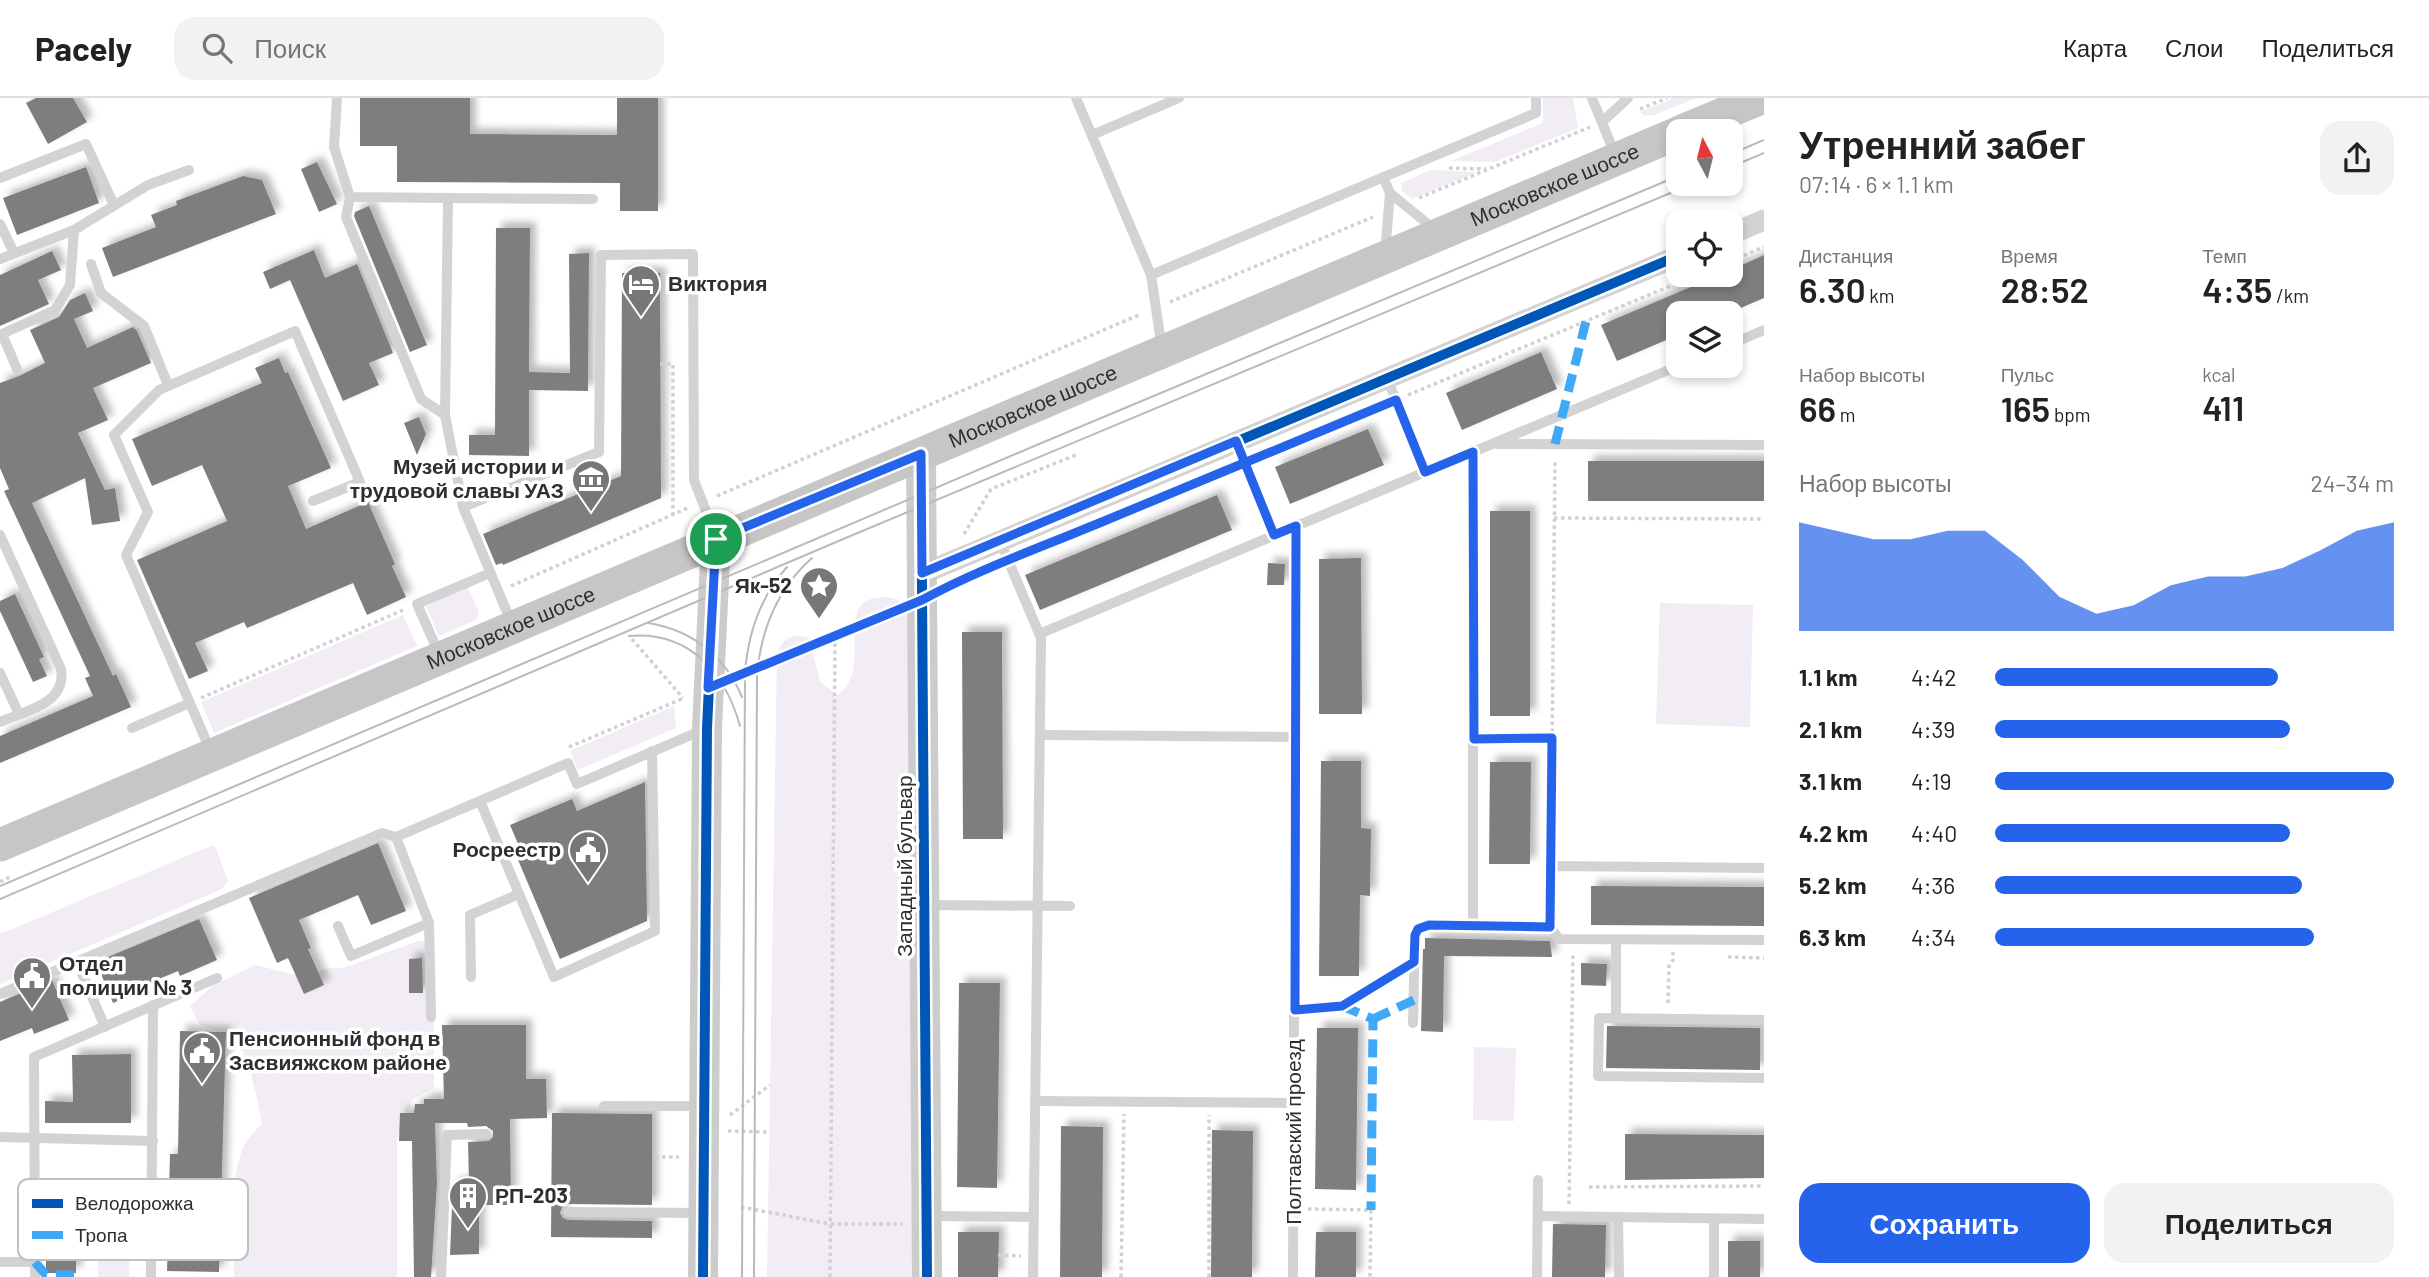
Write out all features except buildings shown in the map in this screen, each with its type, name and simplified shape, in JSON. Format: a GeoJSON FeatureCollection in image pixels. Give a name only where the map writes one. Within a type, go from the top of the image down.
{"type":"FeatureCollection","features":[{"type":"Feature","properties":{"kind":"main road","name":"Московское шоссе"},"geometry":{"type":"LineString","coordinates":[[1711,119],[1761,98]]}},
{"type":"Feature","properties":{"kind":"main road","name":"Московское шоссе"},"geometry":{"type":"LineString","coordinates":[[0,845],[1666,138]]}},
{"type":"Feature","properties":{"kind":"street"},"geometry":{"type":"LineString","coordinates":[[1743,229],[1764,220]]}},
{"type":"Feature","properties":{"kind":"street"},"geometry":{"type":"LineString","coordinates":[[930,579],[1000,541],[1666,261]]}},
{"type":"Feature","properties":{"kind":"street","name":"Западный бульвар"},"geometry":{"type":"LineString","coordinates":[[921,454],[930,579],[924,905],[927,1277]]}},
{"type":"Feature","properties":{"kind":"street"},"geometry":{"type":"LineString","coordinates":[[703,1277],[703,1213],[716,1111],[707,728],[716,539]]}},
{"type":"Feature","properties":{"kind":"lane"},"geometry":{"type":"LineString","coordinates":[[337,98],[334,147],[350,197],[346,217],[421,400],[445,415]]}},
{"type":"Feature","properties":{"kind":"lane"},"geometry":{"type":"LineString","coordinates":[[1076,98],[1151,275],[1163,352]]}},
{"type":"Feature","properties":{"kind":"lane"},"geometry":{"type":"LineString","coordinates":[[1092,135],[1179,98]]}},
{"type":"Feature","properties":{"kind":"lane"},"geometry":{"type":"LineString","coordinates":[[1151,275],[1536,113],[1536,98]]}},
{"type":"Feature","properties":{"kind":"lane"},"geometry":{"type":"LineString","coordinates":[[1592,98],[1617,159]]}},
{"type":"Feature","properties":{"kind":"lane"},"geometry":{"type":"LineString","coordinates":[[1602,122],[1628,98]]}},
{"type":"Feature","properties":{"kind":"lane"},"geometry":{"type":"LineString","coordinates":[[0,178],[86,144],[114,205]]}},
{"type":"Feature","properties":{"kind":"lane"},"geometry":{"type":"LineString","coordinates":[[0,259],[74,230],[148,185],[188,170]]}},
{"type":"Feature","properties":{"kind":"lane"},"geometry":{"type":"LineString","coordinates":[[1383,177],[1390,193],[1440,234]]}},
{"type":"Feature","properties":{"kind":"lane"},"geometry":{"type":"LineString","coordinates":[[1385,257],[1390,193]]}},
{"type":"Feature","properties":{"kind":"lane"},"geometry":{"type":"LineString","coordinates":[[350,197],[593,199]]}},
{"type":"Feature","properties":{"kind":"lane"},"geometry":{"type":"LineString","coordinates":[[448,198],[445,415],[463,507],[513,626]]}},
{"type":"Feature","properties":{"kind":"lane"},"geometry":{"type":"LineString","coordinates":[[0,224],[14,253]]}},
{"type":"Feature","properties":{"kind":"lane"},"geometry":{"type":"LineString","coordinates":[[17,369],[2,334],[55,310],[70,285],[74,230]]}},
{"type":"Feature","properties":{"kind":"lane"},"geometry":{"type":"LineString","coordinates":[[463,507],[598,452],[601,256],[693,254],[694,480],[716,539]]}},
{"type":"Feature","properties":{"kind":"lane"},"geometry":{"type":"LineString","coordinates":[[90,264],[101,293],[144,326],[168,385]]}},
{"type":"Feature","properties":{"kind":"lane"},"geometry":{"type":"LineString","coordinates":[[1743,339],[1764,330]]}},
{"type":"Feature","properties":{"kind":"lane"},"geometry":{"type":"LineString","coordinates":[[212,755],[125,555],[148,512],[114,435],[159,390],[295,331],[360,482],[313,501]]}},
{"type":"Feature","properties":{"kind":"lane"},"geometry":{"type":"LineString","coordinates":[[1039,634],[1666,371]]}},
{"type":"Feature","properties":{"kind":"lane"},"geometry":{"type":"LineString","coordinates":[[1387,378],[1425,472]]}},
{"type":"Feature","properties":{"kind":"lane"},"geometry":{"type":"LineString","coordinates":[[1236,441],[1274,535]]}},
{"type":"Feature","properties":{"kind":"lane"},"geometry":{"type":"LineString","coordinates":[[1491,444],[1764,444]]}},
{"type":"Feature","properties":{"kind":"lane"},"geometry":{"type":"LineString","coordinates":[[1473,452],[1473,925]]}},
{"type":"Feature","properties":{"kind":"lane","name":"Полтавский проезд"},"geometry":{"type":"LineString","coordinates":[[1293,1277],[1296,526]]}},
{"type":"Feature","properties":{"kind":"lane"},"geometry":{"type":"LineString","coordinates":[[0,535],[61,669],[63,679],[58,693],[50,700],[0,722]]}},
{"type":"Feature","properties":{"kind":"lane"},"geometry":{"type":"LineString","coordinates":[[1000,541],[1039,634],[1032,1277]]}},
{"type":"Feature","properties":{"kind":"lane"},"geometry":{"type":"LineString","coordinates":[[441,658],[417,604],[490,573]]}},
{"type":"Feature","properties":{"kind":"lane"},"geometry":{"type":"LineString","coordinates":[[0,673],[19,713]]}},
{"type":"Feature","properties":{"kind":"lane"},"geometry":{"type":"LineString","coordinates":[[132,728],[190,703]]}},
{"type":"Feature","properties":{"kind":"lane"},"geometry":{"type":"LineString","coordinates":[[0,994],[382,834],[396,837],[568,763],[577,783],[707,728]]}},
{"type":"Feature","properties":{"kind":"lane"},"geometry":{"type":"LineString","coordinates":[[1040,735],[1296,737]]}},
{"type":"Feature","properties":{"kind":"lane"},"geometry":{"type":"LineString","coordinates":[[480,801],[554,976],[655,931],[652,751]]}},
{"type":"Feature","properties":{"kind":"lane"},"geometry":{"type":"LineString","coordinates":[[396,837],[429,923],[431,1017]]}},
{"type":"Feature","properties":{"kind":"lane"},"geometry":{"type":"LineString","coordinates":[[1764,868],[1551,866],[1550,927],[1559,939],[1573,940],[1764,940]]}},
{"type":"Feature","properties":{"kind":"lane"},"geometry":{"type":"LineString","coordinates":[[471,977],[470,915],[519,894]]}},
{"type":"Feature","properties":{"kind":"lane"},"geometry":{"type":"LineString","coordinates":[[924,905],[1070,906]]}},
{"type":"Feature","properties":{"kind":"lane"},"geometry":{"type":"LineString","coordinates":[[338,926],[351,956],[429,923]]}},
{"type":"Feature","properties":{"kind":"lane"},"geometry":{"type":"LineString","coordinates":[[1413,1023],[1415,935],[1418,929],[1429,925],[1550,927]]}},
{"type":"Feature","properties":{"kind":"lane"},"geometry":{"type":"LineString","coordinates":[[1616,940],[1616,1018]]}},
{"type":"Feature","properties":{"kind":"lane"},"geometry":{"type":"LineString","coordinates":[[77,962],[105,1027]]}},
{"type":"Feature","properties":{"kind":"lane"},"geometry":{"type":"LineString","coordinates":[[34,1179],[34,1057],[217,978]]}},
{"type":"Feature","properties":{"kind":"lane"},"geometry":{"type":"LineString","coordinates":[[152,1179],[153,1005]]}},
{"type":"Feature","properties":{"kind":"lane"},"geometry":{"type":"LineString","coordinates":[[1764,1020],[1599,1018],[1598,1076],[1764,1078]]}},
{"type":"Feature","properties":{"kind":"lane"},"geometry":{"type":"LineString","coordinates":[[1035,1101],[1294,1103]]}},
{"type":"Feature","properties":{"kind":"lane"},"geometry":{"type":"LineString","coordinates":[[604,1106],[716,1111]]}},
{"type":"Feature","properties":{"kind":"lane"},"geometry":{"type":"LineString","coordinates":[[441,1277],[447,1135],[486,1134]]}},
{"type":"Feature","properties":{"kind":"lane"},"geometry":{"type":"LineString","coordinates":[[0,1138],[153,1141]]}},
{"type":"Feature","properties":{"kind":"lane"},"geometry":{"type":"LineString","coordinates":[[1537,1277],[1538,1180]]}},
{"type":"Feature","properties":{"kind":"lane"},"geometry":{"type":"LineString","coordinates":[[568,1212],[703,1213]]}},
{"type":"Feature","properties":{"kind":"lane"},"geometry":{"type":"LineString","coordinates":[[1538,1216],[1764,1219]]}},
{"type":"Feature","properties":{"kind":"lane"},"geometry":{"type":"LineString","coordinates":[[926,1220],[1033,1217]]}},
{"type":"Feature","properties":{"kind":"lane"},"geometry":{"type":"LineString","coordinates":[[1618,1217],[1619,1277]]}},
{"type":"Feature","properties":{"kind":"lane"},"geometry":{"type":"LineString","coordinates":[[1714,1219],[1714,1277]]}},
{"type":"Feature","properties":{"kind":"lane"},"geometry":{"type":"LineString","coordinates":[[0,1262],[35,1262],[35,1277]]}},
{"type":"Feature","properties":{"kind":"path"},"geometry":{"type":"LineString","coordinates":[[1404,205],[1602,122],[1667,98]]}},
{"type":"Feature","properties":{"kind":"path"},"geometry":{"type":"LineString","coordinates":[[1430,158],[1434,167],[1488,169]]}},
{"type":"Feature","properties":{"kind":"path"},"geometry":{"type":"LineString","coordinates":[[498,592],[702,502],[1389,211]]}},
{"type":"Feature","properties":{"kind":"path"},"geometry":{"type":"LineString","coordinates":[[1743,256],[1764,247]]}},
{"type":"Feature","properties":{"kind":"path"},"geometry":{"type":"LineString","coordinates":[[1244,463],[1668,287]]}},
{"type":"Feature","properties":{"kind":"path"},"geometry":{"type":"LineString","coordinates":[[660,364],[673,363],[673,515]]}},
{"type":"Feature","properties":{"kind":"path"},"geometry":{"type":"LineString","coordinates":[[1551,866],[1555,444]]}},
{"type":"Feature","properties":{"kind":"path"},"geometry":{"type":"LineString","coordinates":[[632,639],[683,698],[835,636],[930,579],[991,489],[1076,455]]}},
{"type":"Feature","properties":{"kind":"path"},"geometry":{"type":"LineString","coordinates":[[1554,518],[1764,519]]}},
{"type":"Feature","properties":{"kind":"path"},"geometry":{"type":"LineString","coordinates":[[190,703],[417,604]]}},
{"type":"Feature","properties":{"kind":"path"},"geometry":{"type":"LineString","coordinates":[[830,1277],[835,636]]}},
{"type":"Feature","properties":{"kind":"path"},"geometry":{"type":"LineString","coordinates":[[1474,739],[1552,738]]}},
{"type":"Feature","properties":{"kind":"path"},"geometry":{"type":"LineString","coordinates":[[0,881],[10,877]]}},
{"type":"Feature","properties":{"kind":"path"},"geometry":{"type":"LineString","coordinates":[[1568,1216],[1573,940]]}},
{"type":"Feature","properties":{"kind":"path"},"geometry":{"type":"LineString","coordinates":[[1668,1019],[1669,966],[1673,960],[1674,940]]}},
{"type":"Feature","properties":{"kind":"path"},"geometry":{"type":"LineString","coordinates":[[1295,1010],[1342,1006],[1414,962]]}},
{"type":"Feature","properties":{"kind":"path"},"geometry":{"type":"LineString","coordinates":[[716,1111],[770,1085]]}},
{"type":"Feature","properties":{"kind":"path"},"geometry":{"type":"LineString","coordinates":[[1121,1277],[1124,1102]]}},
{"type":"Feature","properties":{"kind":"path"},"geometry":{"type":"LineString","coordinates":[[1209,1102],[1209,1277]]}},
{"type":"Feature","properties":{"kind":"path"},"geometry":{"type":"LineString","coordinates":[[720,1131],[769,1132]]}},
{"type":"Feature","properties":{"kind":"path"},"geometry":{"type":"LineString","coordinates":[[655,1157],[684,1156]]}},
{"type":"Feature","properties":{"kind":"path"},"geometry":{"type":"LineString","coordinates":[[1589,1187],[1764,1186]]}},
{"type":"Feature","properties":{"kind":"path"},"geometry":{"type":"LineString","coordinates":[[741,1207],[830,1224],[926,1220]]}},
{"type":"Feature","properties":{"kind":"path"},"geometry":{"type":"LineString","coordinates":[[1294,1209],[1371,1210],[1370,1277]]}},
{"type":"Feature","properties":{"kind":"path"},"geometry":{"type":"LineString","coordinates":[[998,1255],[1033,1256]]}},
{"type":"Feature","properties":{"kind":"shaded area"},"geometry":{"type":"Polygon","coordinates":[[[1543,98],[1573,98],[1578,128],[1495,162],[1451,161],[1543,123],[1543,98]]]}},
{"type":"Feature","properties":{"kind":"shaded area"},"geometry":{"type":"Polygon","coordinates":[[[1674,98],[1696,98],[1654,115],[1644,116],[1640,112],[1674,98]]]}},
{"type":"Feature","properties":{"kind":"shaded area"},"geometry":{"type":"Polygon","coordinates":[[[1431,170],[1477,172],[1412,199],[1402,191],[1401,183],[1431,170]]]}},
{"type":"Feature","properties":{"kind":"shaded area"},"geometry":{"type":"Polygon","coordinates":[[[468,587],[479,613],[476,620],[439,636],[426,606],[468,587]]]}},
{"type":"Feature","properties":{"kind":"shaded area"},"geometry":{"type":"Polygon","coordinates":[[[888,597],[898,600],[911,619],[912,1277],[767,1277],[777,654],[785,640],[793,636],[809,638],[820,681],[837,695],[852,675],[855,625],[861,605],[870,599],[888,597]]]}},
{"type":"Feature","properties":{"kind":"shaded area"},"geometry":{"type":"Polygon","coordinates":[[[1660,603],[1753,605],[1750,727],[1656,724],[1660,603]]]}},
{"type":"Feature","properties":{"kind":"shaded area"},"geometry":{"type":"Polygon","coordinates":[[[403,615],[417,646],[214,733],[201,702],[403,615]]]}},
{"type":"Feature","properties":{"kind":"shaded area"},"geometry":{"type":"Polygon","coordinates":[[[674,706],[676,728],[578,770],[570,751],[674,706]]]}},
{"type":"Feature","properties":{"kind":"shaded area"},"geometry":{"type":"Polygon","coordinates":[[[211,846],[217,851],[228,881],[222,889],[0,984],[0,934],[211,846]]]}},
{"type":"Feature","properties":{"kind":"shaded area"},"geometry":{"type":"Polygon","coordinates":[[[418,941],[423,941],[434,962],[434,1088],[413,1099],[397,1138],[397,1277],[234,1277],[234,1260],[248,1260],[248,1179],[236,1179],[236,1175],[244,1145],[262,1124],[243,1052],[231,1038],[200,1025],[190,1006],[212,986],[255,965],[295,975],[337,967],[341,969],[418,941]]]}},
{"type":"Feature","properties":{"kind":"shaded area"},"geometry":{"type":"Polygon","coordinates":[[[1474,1047],[1516,1048],[1514,1121],[1473,1120],[1474,1047]]]}},
{"type":"Feature","properties":{"kind":"shaded area"},"geometry":{"type":"Polygon","coordinates":[[[98,1260],[129,1260],[129,1277],[98,1277],[98,1260]]]}},
{"type":"Feature","properties":{"kind":"tram line"},"geometry":{"type":"LineString","coordinates":[[1743,149],[1764,140]]}},
{"type":"Feature","properties":{"kind":"tram line"},"geometry":{"type":"LineString","coordinates":[[1743,162],[1764,153]]}},
{"type":"Feature","properties":{"kind":"tram line"},"geometry":{"type":"LineString","coordinates":[[0,886],[1032,447],[1666,181]]}},
{"type":"Feature","properties":{"kind":"tram line"},"geometry":{"type":"LineString","coordinates":[[0,899],[848,537],[1666,195]]}},
{"type":"Feature","properties":{"kind":"tram line"},"geometry":{"type":"LineString","coordinates":[[754,1277],[757,675],[762,642],[773,611],[789,583],[812,558]]}},
{"type":"Feature","properties":{"kind":"tram line"},"geometry":{"type":"LineString","coordinates":[[742,1277],[745,673],[749,644],[757,617],[769,591],[787,567]]}},
{"type":"Feature","properties":{"kind":"tram line"},"geometry":{"type":"LineString","coordinates":[[648,623],[679,632],[705,647],[726,669],[742,697]]}},
{"type":"Feature","properties":{"kind":"tram line"},"geometry":{"type":"LineString","coordinates":[[629,636],[670,640],[701,659],[725,688],[740,726]]}},
{"type":"Feature","properties":{"kind":"marked path"},"geometry":{"type":"LineString","coordinates":[[1555,444],[1586,321]]}},
{"type":"Feature","properties":{"kind":"marked path"},"geometry":{"type":"LineString","coordinates":[[1373,1019],[1414,1000]]}},
{"type":"Feature","properties":{"kind":"marked path"},"geometry":{"type":"LineString","coordinates":[[1342,1006],[1373,1019],[1371,1210]]}},
{"type":"Feature","properties":{"kind":"marked path"},"geometry":{"type":"LineString","coordinates":[[35,1262],[46,1275],[76,1277]]}},
{"type":"Feature","properties":{"kind":"cycle path"},"geometry":{"type":"LineString","coordinates":[[922,574],[1666,261]]}},
{"type":"Feature","properties":{"kind":"cycle path"},"geometry":{"type":"LineString","coordinates":[[921,454],[927,1277]]}},
{"type":"Feature","properties":{"kind":"cycle path"},"geometry":{"type":"LineString","coordinates":[[703,1277],[707,728],[716,539]]}},
{"type":"Feature","properties":{"kind":"place","name":"Виктория"},"geometry":{"type":"Point","coordinates":[641,318]}},
{"type":"Feature","properties":{"kind":"place","name":"Музей истории и трудовой славы УАЗ"},"geometry":{"type":"Point","coordinates":[591,513]}},
{"type":"Feature","properties":{"kind":"place","name":"Як-52"},"geometry":{"type":"Point","coordinates":[819,620]}},
{"type":"Feature","properties":{"kind":"place","name":"Росреестр"},"geometry":{"type":"Point","coordinates":[588,884]}},
{"type":"Feature","properties":{"kind":"place","name":"Отдел полиции № 3"},"geometry":{"type":"Point","coordinates":[32,1010]}},
{"type":"Feature","properties":{"kind":"place","name":"Пенсионный фонд в Засвияжском районе"},"geometry":{"type":"Point","coordinates":[202,1085]}},
{"type":"Feature","properties":{"kind":"place","name":"РП-203"},"geometry":{"type":"Point","coordinates":[468,1230]}},
{"type":"Feature","properties":{"kind":"route"},"geometry":{"type":"LineString","coordinates":[[716,539],[708,688],[922,600],[946,587],[1008,561],[1244,463],[1396,400],[1425,472],[1473,452],[1474,739],[1552,738],[1550,927],[1429,925],[1418,929],[1415,935],[1414,962],[1342,1006],[1295,1010],[1296,526],[1274,535],[1244,463],[1236,441],[922,573],[921,454],[716,539]]}}]}
